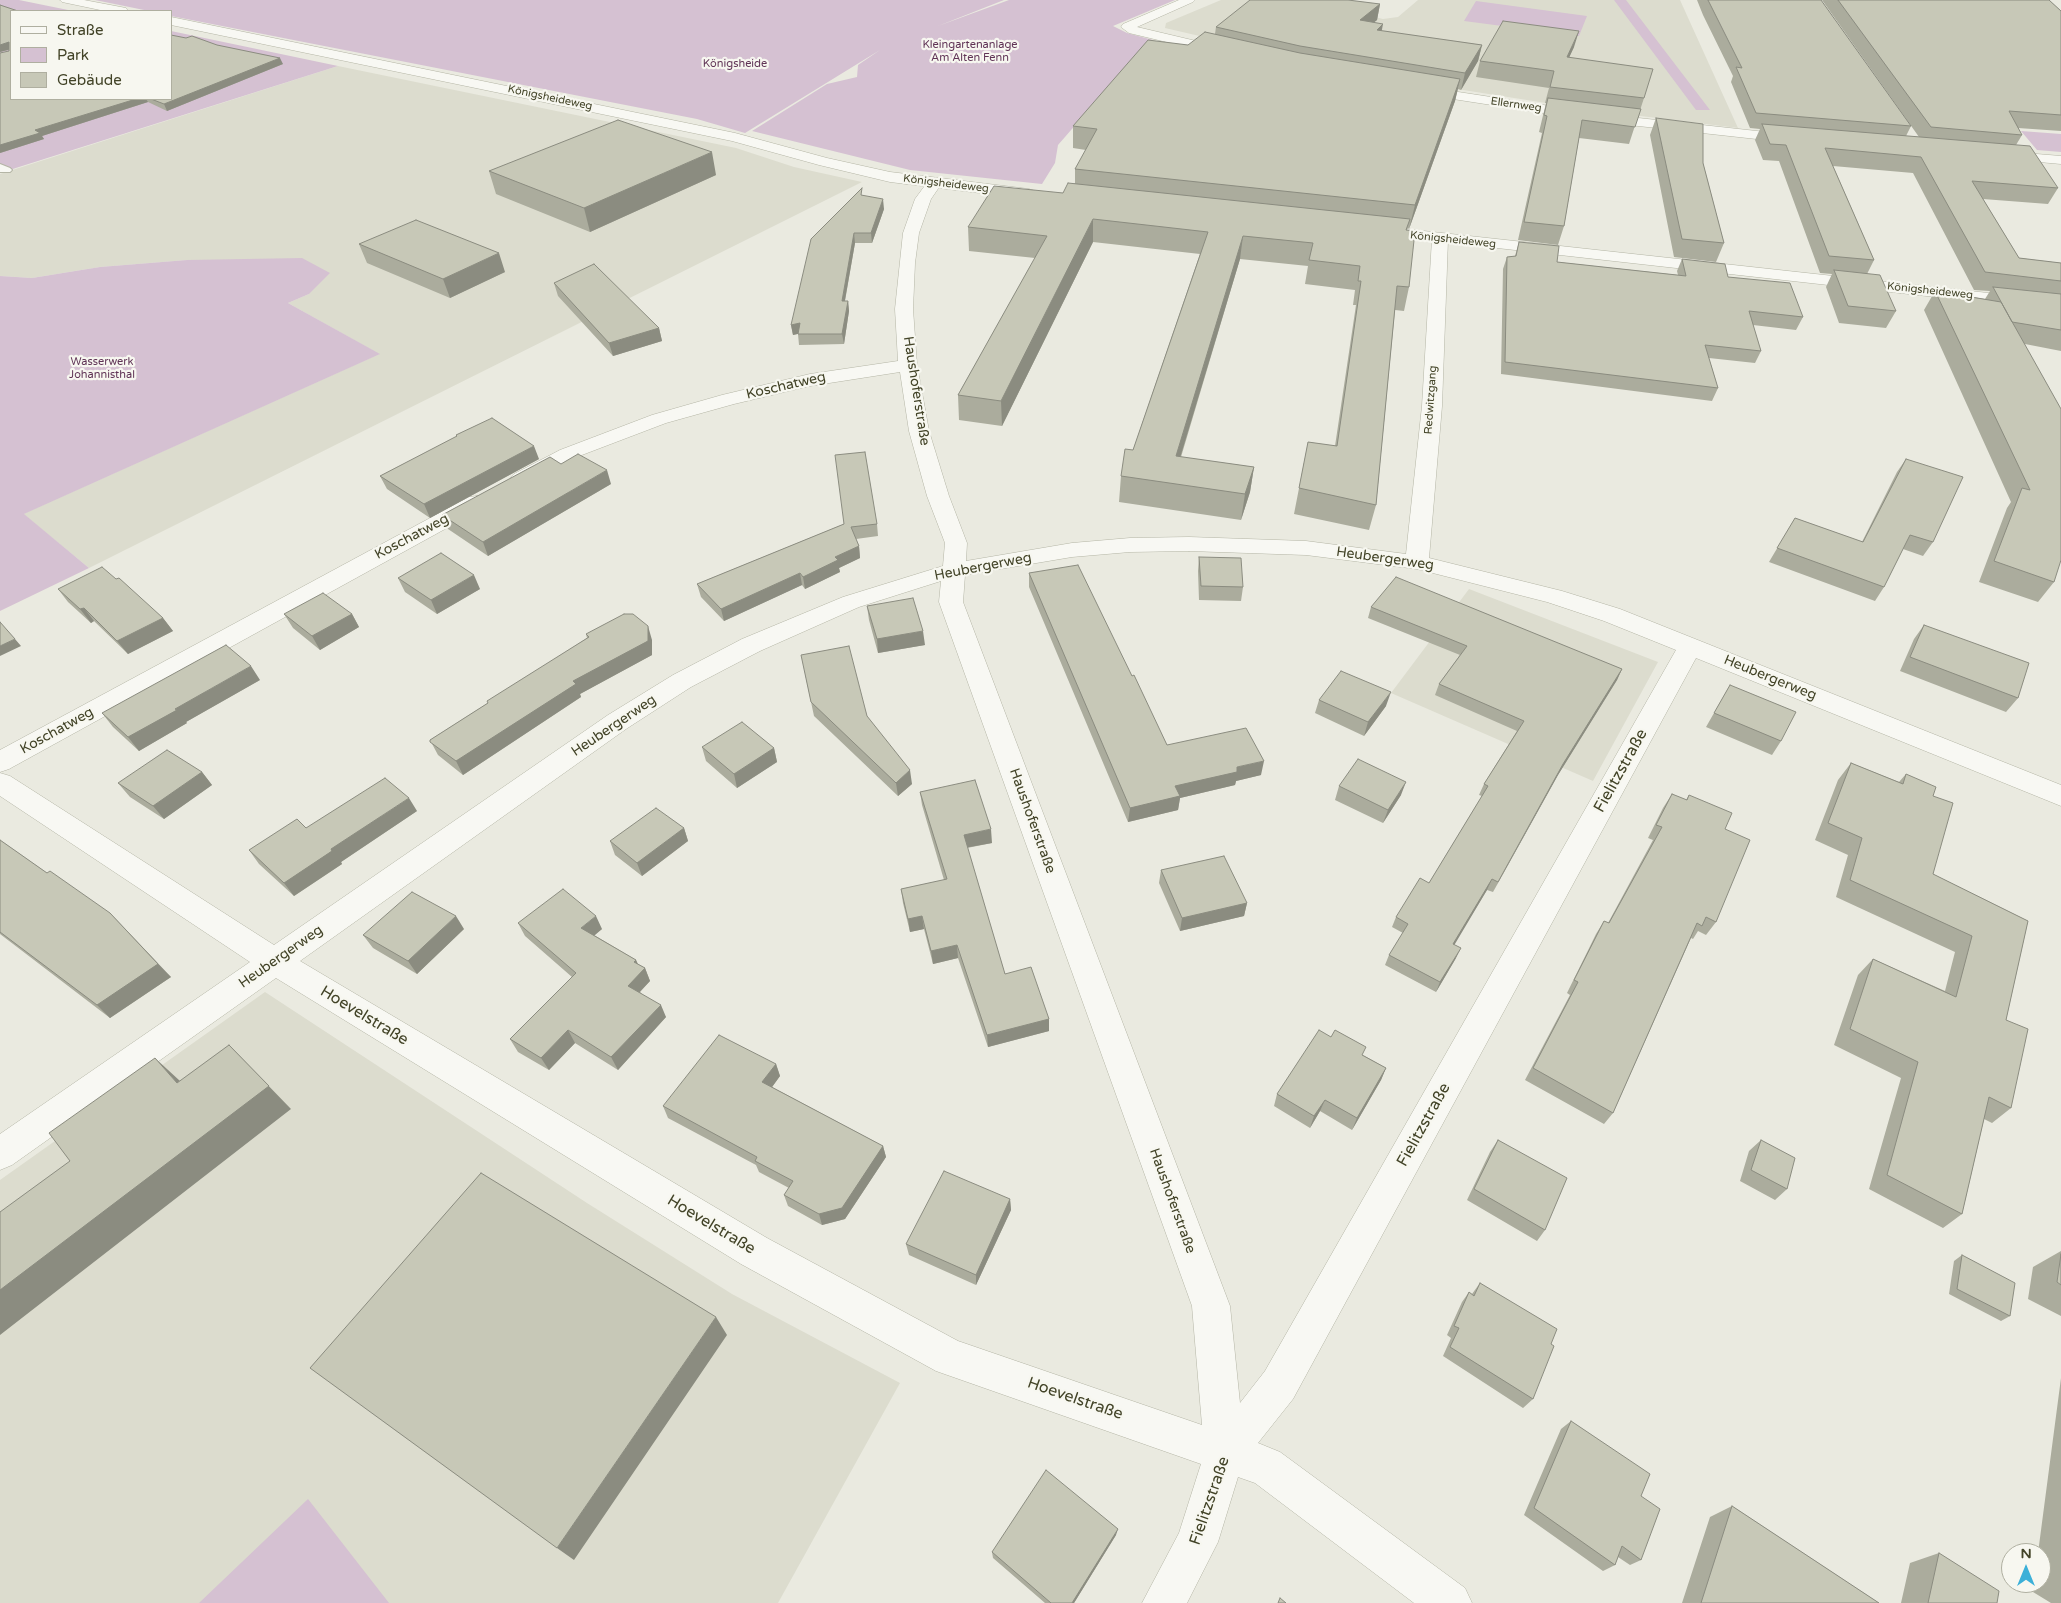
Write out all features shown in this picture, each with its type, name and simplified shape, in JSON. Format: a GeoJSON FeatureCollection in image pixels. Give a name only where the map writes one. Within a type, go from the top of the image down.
{"type":"FeatureCollection","features":[{"type":"Feature","properties":{"kind":"street"},"geometry":{"type":"LineString","coordinates":[[66,0],[117,10]]}},
{"type":"Feature","properties":{"kind":"street"},"geometry":{"type":"LineString","coordinates":[[1189,0],[1127,27],[1132,30],[1239,56]]}},
{"type":"Feature","properties":{"kind":"street","name":"Königsheideweg"},"geometry":{"type":"LineString","coordinates":[[172,21],[735,137],[857,170],[934,183],[1046,196]]}},
{"type":"Feature","properties":{"kind":"street","name":"Ellernweg"},"geometry":{"type":"LineString","coordinates":[[1408,88],[1602,118],[1805,140]]}},
{"type":"Feature","properties":{"kind":"street"},"geometry":{"type":"LineString","coordinates":[[1983,154],[2061,160]]}},
{"type":"Feature","properties":{"kind":"street","name":"Haushoferstraße"},"geometry":{"type":"LineString","coordinates":[[934,183],[923,199],[911,233],[906,263],[904,308],[908,365],[920,431],[938,496],[956,543],[952,602],[1211,1306],[1225,1453]]}},
{"type":"Feature","properties":{"kind":"street","name":"Königsheideweg"},"geometry":{"type":"LineString","coordinates":[[1366,230],[2061,306]]}},
{"type":"Feature","properties":{"kind":"street","name":"Redwitzgang"},"geometry":{"type":"LineString","coordinates":[[1417,562],[1432,406],[1440,239]]}},
{"type":"Feature","properties":{"kind":"street","name":"Koschatweg"},"geometry":{"type":"LineString","coordinates":[[0,762],[567,454],[658,419],[729,399],[810,380],[908,365]]}},
{"type":"Feature","properties":{"kind":"street","name":"Heubergerweg"},"geometry":{"type":"LineString","coordinates":[[0,1154],[617,722],[682,681],[751,645],[851,602],[953,570],[1072,550],[1130,545],[1189,544],[1306,548],[1417,562],[1554,596],[1612,615],[2061,796]]}},
{"type":"Feature","properties":{"kind":"street","name":"Fielitzstraße"},"geometry":{"type":"LineString","coordinates":[[1164,1603],[1197,1542],[1225,1453],[1279,1385],[1691,646]]}},
{"type":"Feature","properties":{"kind":"street","name":"Hoevelstraße"},"geometry":{"type":"LineString","coordinates":[[0,783],[274,961],[754,1252],[950,1357],[1266,1466],[1450,1603]]}},
{"type":"Feature","properties":{"kind":"shaded area"},"geometry":{"type":"Polygon","coordinates":[[[1221,0],[1306,0],[1383,19],[1398,17],[1418,0],[1680,0],[1738,128],[1584,109],[1368,75],[1165,28],[1166,23],[1221,0]]]}},
{"type":"Feature","properties":{"kind":"shaded area"},"geometry":{"type":"Polygon","coordinates":[[[338,66],[736,148],[794,167],[862,182],[89,568],[23,514],[379,354],[288,303],[309,294],[187,260],[100,267],[32,278],[0,276],[0,174],[338,66]]]}},
{"type":"Feature","properties":{"kind":"shaded area"},"geometry":{"type":"Polygon","coordinates":[[[1469,589],[1658,662],[1593,781],[1391,693],[1469,589]]]}},
{"type":"Feature","properties":{"kind":"shaded area"},"geometry":{"type":"Polygon","coordinates":[[[265,992],[587,1203],[732,1294],[900,1383],[778,1603],[0,1603],[0,1180],[265,992]]]}},
{"type":"Feature","properties":{"kind":"green space"},"geometry":{"type":"Polygon","coordinates":[[[0,0],[19,0],[68,10],[10,10],[10,100],[172,100],[172,31],[338,66],[0,173],[0,0]]]}},
{"type":"Feature","properties":{"kind":"green space"},"geometry":{"type":"Polygon","coordinates":[[[95,0],[1004,0],[938,26],[1009,0],[1175,0],[1113,26],[1127,33],[1153,40],[1133,59],[1058,145],[1055,163],[1042,184],[910,170],[752,131],[827,84],[857,77],[858,65],[880,50],[745,133],[697,119],[172,16],[172,10],[144,10],[95,0]]]}},
{"type":"Feature","properties":{"kind":"green space"},"geometry":{"type":"Polygon","coordinates":[[[1614,0],[1626,0],[1710,110],[1696,110],[1614,0]]]}},
{"type":"Feature","properties":{"kind":"green space"},"geometry":{"type":"Polygon","coordinates":[[[1476,1],[1587,16],[1579,36],[1464,21],[1476,1]]]}},
{"type":"Feature","properties":{"kind":"green space"},"geometry":{"type":"Polygon","coordinates":[[[2021,131],[2061,134],[2061,152],[2037,150],[2021,131]]]}},
{"type":"Feature","properties":{"kind":"green space","name":"Wasserwerk Johannisthal"},"geometry":{"type":"Polygon","coordinates":[[[302,258],[330,273],[309,294],[288,303],[380,354],[24,514],[89,568],[0,611],[0,276],[32,278],[100,267],[187,260],[302,258]]]}},
{"type":"Feature","properties":{"kind":"green space"},"geometry":{"type":"Polygon","coordinates":[[[308,1499],[389,1603],[199,1603],[308,1499]]]}},
{"type":"Feature","properties":{"kind":"building"},"geometry":{"type":"Polygon","coordinates":[[[1250,0],[1348,0],[1380,4],[1360,20],[1383,24],[1377,30],[1482,45],[1465,73],[1300,46],[1216,27],[1250,0]]]}},
{"type":"Feature","properties":{"kind":"building"},"geometry":{"type":"Polygon","coordinates":[[[1708,0],[1821,0],[1911,126],[1756,113],[1736,67],[1742,68],[1708,0]]]}},
{"type":"Feature","properties":{"kind":"building"},"geometry":{"type":"Polygon","coordinates":[[[1838,0],[2049,0],[2061,11],[2061,115],[2009,111],[2022,135],[1931,127],[1838,0]]]}},
{"type":"Feature","properties":{"kind":"building"},"geometry":{"type":"Polygon","coordinates":[[[0,5],[15,10],[10,10],[10,100],[133,100],[35,130],[40,133],[0,145],[0,53],[9,51],[9,42],[0,45],[0,5]]]}},
{"type":"Feature","properties":{"kind":"building"},"geometry":{"type":"Polygon","coordinates":[[[1503,21],[1579,31],[1567,57],[1653,69],[1644,98],[1550,87],[1554,71],[1480,61],[1503,21]]]}},
{"type":"Feature","properties":{"kind":"building"},"geometry":{"type":"Polygon","coordinates":[[[1205,32],[1300,53],[1460,79],[1415,205],[1075,169],[1097,129],[1073,126],[1148,40],[1188,45],[1205,32]]]}},
{"type":"Feature","properties":{"kind":"building"},"geometry":{"type":"Polygon","coordinates":[[[172,35],[186,38],[192,36],[217,45],[280,58],[164,104],[154,100],[172,100],[172,35]]]}},
{"type":"Feature","properties":{"kind":"building"},"geometry":{"type":"Polygon","coordinates":[[[1548,98],[1641,109],[1635,127],[1582,120],[1564,226],[1524,222],[1547,116],[1544,115],[1548,98]]]}},
{"type":"Feature","properties":{"kind":"building"},"geometry":{"type":"Polygon","coordinates":[[[1656,118],[1703,124],[1703,163],[1724,243],[1682,239],[1656,118]]]}},
{"type":"Feature","properties":{"kind":"building"},"geometry":{"type":"Polygon","coordinates":[[[618,120],[712,152],[584,208],[489,171],[618,120]]]}},
{"type":"Feature","properties":{"kind":"building"},"geometry":{"type":"Polygon","coordinates":[[[1762,124],[2030,146],[2058,188],[1972,181],[2019,258],[2061,263],[2061,281],[1985,272],[1921,157],[1825,148],[1874,260],[1829,256],[1786,145],[1770,144],[1762,124]]]}},
{"type":"Feature","properties":{"kind":"building"},"geometry":{"type":"Polygon","coordinates":[[[1068,183],[1410,219],[1406,230],[1415,231],[1409,287],[1397,286],[1376,505],[1299,488],[1308,442],[1337,446],[1361,281],[1358,281],[1360,266],[1309,260],[1313,243],[1243,236],[1176,456],[1254,467],[1245,494],[1121,476],[1125,449],[1133,450],[1208,232],[1093,219],[1001,401],[958,395],[1047,236],[968,227],[994,186],[1063,193],[1068,183]]]}},
{"type":"Feature","properties":{"kind":"building"},"geometry":{"type":"Polygon","coordinates":[[[862,188],[861,195],[883,199],[871,233],[854,233],[842,301],[848,301],[842,334],[798,334],[800,323],[791,325],[811,239],[862,188]]]}},
{"type":"Feature","properties":{"kind":"building"},"geometry":{"type":"Polygon","coordinates":[[[416,220],[499,253],[443,279],[359,244],[416,220]]]}},
{"type":"Feature","properties":{"kind":"building"},"geometry":{"type":"Polygon","coordinates":[[[1519,242],[1559,246],[1557,262],[1686,276],[1682,259],[1725,264],[1728,277],[1790,283],[1803,317],[1749,311],[1761,351],[1705,345],[1718,388],[1505,362],[1507,257],[1516,256],[1519,242]]]}},
{"type":"Feature","properties":{"kind":"building"},"geometry":{"type":"Polygon","coordinates":[[[594,264],[659,328],[609,343],[554,283],[594,264]]]}},
{"type":"Feature","properties":{"kind":"building"},"geometry":{"type":"Polygon","coordinates":[[[1834,270],[1880,275],[1896,311],[1848,306],[1834,270]]]}},
{"type":"Feature","properties":{"kind":"building"},"geometry":{"type":"Polygon","coordinates":[[[1993,287],[2061,294],[2061,330],[2012,322],[1993,287]]]}},
{"type":"Feature","properties":{"kind":"building"},"geometry":{"type":"Polygon","coordinates":[[[1935,291],[2001,302],[2061,409],[2061,560],[2054,582],[1994,561],[2022,488],[2030,490],[1935,291]]]}},
{"type":"Feature","properties":{"kind":"building"},"geometry":{"type":"Polygon","coordinates":[[[492,418],[534,446],[424,504],[380,476],[456,435],[492,418]]]}},
{"type":"Feature","properties":{"kind":"building"},"geometry":{"type":"Polygon","coordinates":[[[865,452],[877,524],[851,527],[859,546],[835,557],[838,560],[803,577],[800,573],[721,609],[697,584],[844,524],[835,455],[865,452]]]}},
{"type":"Feature","properties":{"kind":"building"},"geometry":{"type":"Polygon","coordinates":[[[578,454],[607,470],[483,542],[442,515],[550,457],[561,464],[578,454]]]}},
{"type":"Feature","properties":{"kind":"building"},"geometry":{"type":"Polygon","coordinates":[[[1906,459],[1963,477],[1933,542],[1910,535],[1884,587],[1777,548],[1795,518],[1863,542],[1906,459]]]}},
{"type":"Feature","properties":{"kind":"building"},"geometry":{"type":"Polygon","coordinates":[[[441,553],[474,575],[431,600],[398,578],[441,553]]]}},
{"type":"Feature","properties":{"kind":"building"},"geometry":{"type":"Polygon","coordinates":[[[1199,557],[1241,558],[1243,587],[1201,586],[1199,557]]]}},
{"type":"Feature","properties":{"kind":"building"},"geometry":{"type":"Polygon","coordinates":[[[1078,565],[1167,745],[1246,728],[1264,761],[1237,767],[1237,772],[1175,786],[1180,796],[1130,808],[1029,573],[1078,565]]]}},
{"type":"Feature","properties":{"kind":"building"},"geometry":{"type":"Polygon","coordinates":[[[102,567],[116,579],[119,578],[163,618],[117,641],[84,608],[80,609],[58,589],[102,567]]]}},
{"type":"Feature","properties":{"kind":"building"},"geometry":{"type":"Polygon","coordinates":[[[1396,577],[1622,669],[1563,764],[1498,882],[1492,879],[1453,944],[1461,948],[1440,982],[1389,955],[1408,924],[1396,917],[1420,878],[1429,883],[1488,786],[1484,784],[1524,721],[1439,684],[1467,646],[1371,607],[1396,577]]]}},
{"type":"Feature","properties":{"kind":"building"},"geometry":{"type":"Polygon","coordinates":[[[323,593],[352,614],[312,636],[284,614],[323,593]]]}},
{"type":"Feature","properties":{"kind":"building"},"geometry":{"type":"Polygon","coordinates":[[[913,598],[923,631],[877,639],[867,606],[913,598]]]}},
{"type":"Feature","properties":{"kind":"building"},"geometry":{"type":"Polygon","coordinates":[[[624,614],[633,614],[648,626],[648,641],[573,681],[576,684],[456,761],[430,742],[430,740],[488,703],[487,701],[589,637],[586,634],[624,614]]]}},
{"type":"Feature","properties":{"kind":"building"},"geometry":{"type":"Polygon","coordinates":[[[0,622],[15,639],[0,646],[0,622]]]}},
{"type":"Feature","properties":{"kind":"building"},"geometry":{"type":"Polygon","coordinates":[[[1924,625],[2029,663],[2018,698],[1910,657],[1924,625]]]}},
{"type":"Feature","properties":{"kind":"building"},"geometry":{"type":"Polygon","coordinates":[[[226,645],[251,666],[128,737],[102,713],[226,645]]]}},
{"type":"Feature","properties":{"kind":"building"},"geometry":{"type":"Polygon","coordinates":[[[849,646],[867,716],[910,770],[896,783],[811,702],[801,655],[849,646]]]}},
{"type":"Feature","properties":{"kind":"building"},"geometry":{"type":"Polygon","coordinates":[[[1341,671],[1391,692],[1368,722],[1319,700],[1341,671]]]}},
{"type":"Feature","properties":{"kind":"building"},"geometry":{"type":"Polygon","coordinates":[[[1730,685],[1796,712],[1781,741],[1714,713],[1730,685]]]}},
{"type":"Feature","properties":{"kind":"building"},"geometry":{"type":"Polygon","coordinates":[[[742,722],[774,748],[734,774],[702,747],[742,722]]]}},
{"type":"Feature","properties":{"kind":"building"},"geometry":{"type":"Polygon","coordinates":[[[167,750],[202,772],[153,806],[118,783],[167,750]]]}},
{"type":"Feature","properties":{"kind":"building"},"geometry":{"type":"Polygon","coordinates":[[[1358,759],[1406,782],[1388,810],[1339,786],[1358,759]]]}},
{"type":"Feature","properties":{"kind":"building"},"geometry":{"type":"Polygon","coordinates":[[[1851,763],[1903,784],[1906,774],[1936,787],[1933,796],[1953,803],[1933,874],[2028,921],[2006,1020],[2028,1029],[2011,1108],[1989,1097],[1962,1214],[1887,1175],[1918,1062],[1850,1029],[1873,959],[1956,997],[1972,936],[1850,880],[1862,838],[1828,823],[1851,763]]]}},
{"type":"Feature","properties":{"kind":"building"},"geometry":{"type":"Polygon","coordinates":[[[385,778],[409,798],[331,849],[332,851],[284,883],[249,850],[297,819],[306,828],[385,778]]]}},
{"type":"Feature","properties":{"kind":"building"},"geometry":{"type":"Polygon","coordinates":[[[975,780],[991,829],[964,835],[1005,974],[1031,967],[1049,1019],[987,1035],[957,945],[931,951],[922,916],[908,919],[901,889],[947,879],[920,792],[975,780]]]}},
{"type":"Feature","properties":{"kind":"building"},"geometry":{"type":"Polygon","coordinates":[[[1672,794],[1687,800],[1689,795],[1732,813],[1725,829],[1750,840],[1716,922],[1706,917],[1702,926],[1697,923],[1613,1113],[1533,1068],[1578,982],[1574,980],[1604,921],[1609,923],[1662,827],[1656,825],[1672,794]]]}},
{"type":"Feature","properties":{"kind":"building"},"geometry":{"type":"Polygon","coordinates":[[[656,808],[684,828],[637,863],[610,841],[656,808]]]}},
{"type":"Feature","properties":{"kind":"building"},"geometry":{"type":"Polygon","coordinates":[[[0,840],[47,873],[50,871],[110,913],[158,964],[97,1005],[0,932],[0,840]]]}},
{"type":"Feature","properties":{"kind":"building"},"geometry":{"type":"Polygon","coordinates":[[[1224,856],[1247,903],[1182,918],[1161,870],[1224,856]]]}},
{"type":"Feature","properties":{"kind":"building"},"geometry":{"type":"Polygon","coordinates":[[[563,889],[596,916],[581,928],[636,960],[634,962],[645,968],[628,986],[661,1005],[611,1057],[568,1030],[541,1058],[510,1039],[576,973],[518,923],[563,889]]]}},
{"type":"Feature","properties":{"kind":"building"},"geometry":{"type":"Polygon","coordinates":[[[412,892],[456,916],[408,961],[363,935],[412,892]]]}},
{"type":"Feature","properties":{"kind":"building"},"geometry":{"type":"Polygon","coordinates":[[[1319,1030],[1331,1037],[1335,1030],[1366,1047],[1362,1055],[1386,1068],[1357,1118],[1325,1100],[1314,1116],[1277,1094],[1319,1030]]]}},
{"type":"Feature","properties":{"kind":"building"},"geometry":{"type":"Polygon","coordinates":[[[719,1035],[776,1064],[762,1082],[883,1146],[842,1208],[819,1214],[784,1195],[793,1181],[755,1161],[757,1157],[663,1106],[719,1035]]]}},
{"type":"Feature","properties":{"kind":"building"},"geometry":{"type":"Polygon","coordinates":[[[229,1045],[269,1086],[0,1290],[0,1212],[70,1161],[49,1133],[155,1058],[177,1083],[229,1045]]]}},
{"type":"Feature","properties":{"kind":"building"},"geometry":{"type":"Polygon","coordinates":[[[1498,1140],[1567,1178],[1545,1230],[1474,1189],[1498,1140]]]}},
{"type":"Feature","properties":{"kind":"building"},"geometry":{"type":"Polygon","coordinates":[[[1761,1140],[1795,1158],[1787,1189],[1751,1170],[1761,1140]]]}},
{"type":"Feature","properties":{"kind":"building"},"geometry":{"type":"Polygon","coordinates":[[[944,1171],[1010,1199],[976,1275],[906,1244],[944,1171]]]}},
{"type":"Feature","properties":{"kind":"building"},"geometry":{"type":"Polygon","coordinates":[[[481,1173],[716,1317],[557,1548],[310,1368],[481,1173]]]}},
{"type":"Feature","properties":{"kind":"building"},"geometry":{"type":"Polygon","coordinates":[[[2061,1254],[2061,1285],[2057,1282],[2061,1254]]]}},
{"type":"Feature","properties":{"kind":"building"},"geometry":{"type":"Polygon","coordinates":[[[1962,1255],[2015,1283],[2010,1316],[1957,1289],[1962,1255]]]}},
{"type":"Feature","properties":{"kind":"building"},"geometry":{"type":"Polygon","coordinates":[[[1480,1283],[1557,1329],[1551,1344],[1554,1346],[1533,1399],[1450,1347],[1459,1328],[1454,1326],[1469,1292],[1474,1296],[1480,1283]]]}},
{"type":"Feature","properties":{"kind":"building"},"geometry":{"type":"Polygon","coordinates":[[[1571,1421],[1650,1474],[1641,1496],[1660,1509],[1641,1560],[1622,1546],[1615,1565],[1534,1508],[1571,1421]]]}},
{"type":"Feature","properties":{"kind":"building"},"geometry":{"type":"Polygon","coordinates":[[[1046,1470],[1118,1529],[1072,1603],[1051,1603],[992,1552],[1046,1470]]]}},
{"type":"Feature","properties":{"kind":"building"},"geometry":{"type":"Polygon","coordinates":[[[1732,1506],[1879,1603],[1701,1603],[1732,1506]]]}},
{"type":"Feature","properties":{"kind":"building"},"geometry":{"type":"Polygon","coordinates":[[[1939,1553],[1999,1591],[1997,1603],[1928,1603],[1939,1553]]]}},
{"type":"Feature","properties":{"kind":"building"},"geometry":{"type":"Polygon","coordinates":[[[1280,1598],[1286,1603],[1278,1603],[1280,1598]]]}},
{"type":"Feature","properties":{"kind":"park label","name":"Kleingartenanlage Am Alten Fenn"},"geometry":{"type":"Point","coordinates":[970,51]}},
{"type":"Feature","properties":{"kind":"park label","name":"Königsheide"},"geometry":{"type":"Point","coordinates":[735,64]}}]}
